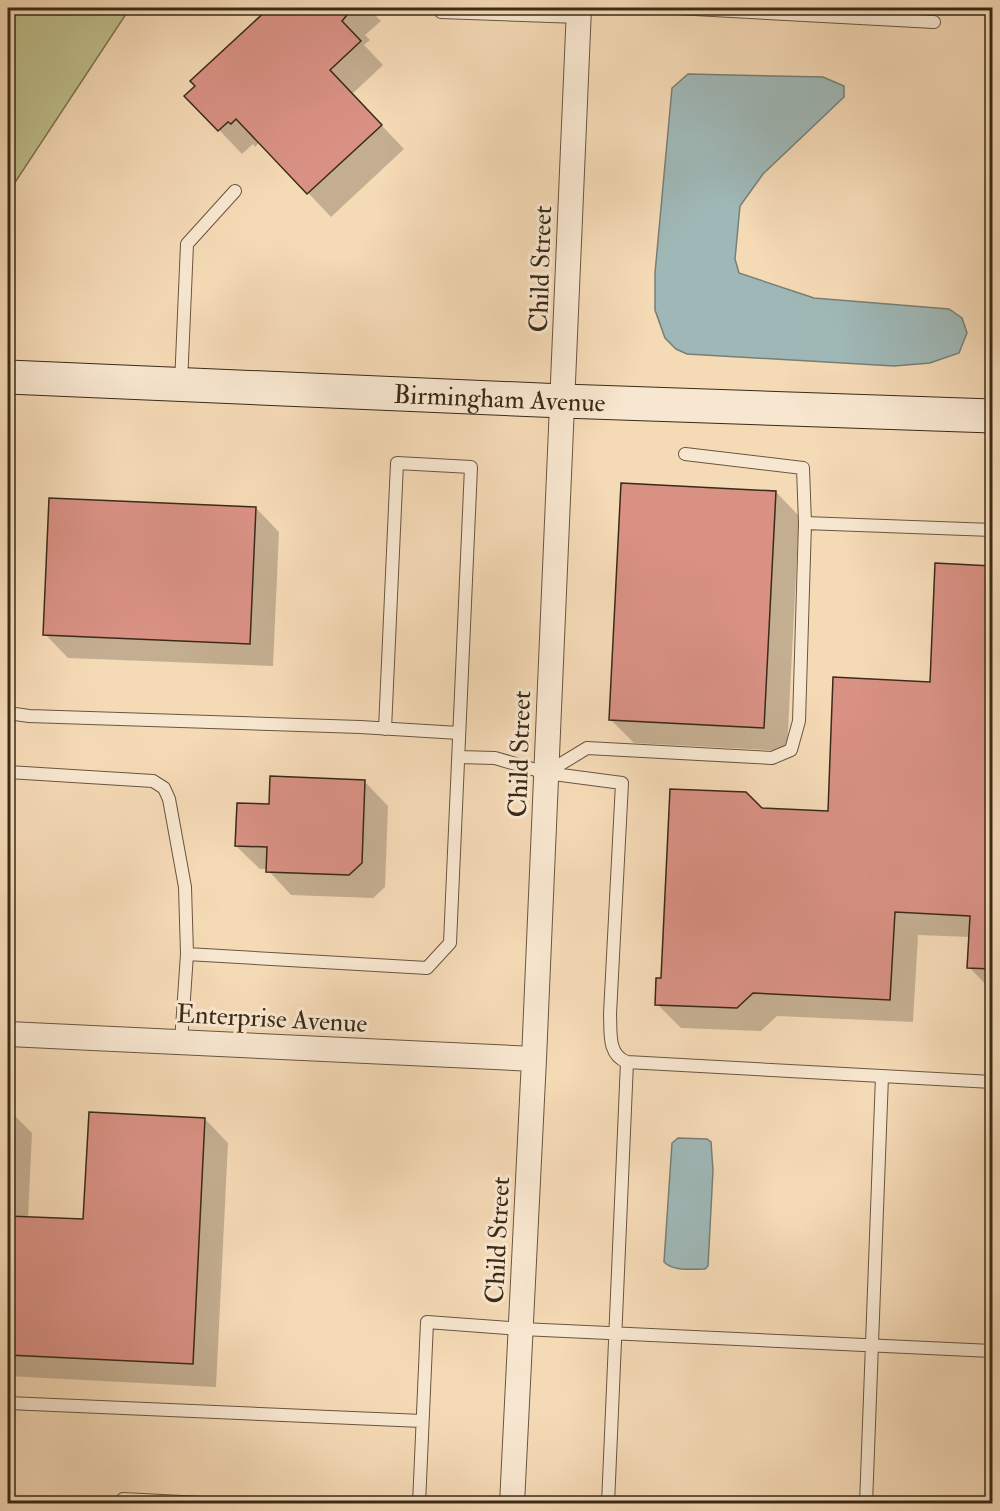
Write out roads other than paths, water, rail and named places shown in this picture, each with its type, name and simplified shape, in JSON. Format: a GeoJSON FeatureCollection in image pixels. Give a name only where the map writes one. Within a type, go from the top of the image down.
{"type":"FeatureCollection","features":[{"type":"Feature","properties":{"kind":"main road","name":"Birmingham Avenue"},"geometry":{"type":"LineString","coordinates":[[8,377],[563,401],[993,416]]}},
{"type":"Feature","properties":{"kind":"street","name":"Child Street"},"geometry":{"type":"LineString","coordinates":[[512,1503],[522,1329],[579,12]]}},
{"type":"Feature","properties":{"kind":"street","name":"Enterprise Avenue"},"geometry":{"type":"LineString","coordinates":[[8,1034],[534,1059]]}},
{"type":"Feature","properties":{"kind":"lane"},"geometry":{"type":"LineString","coordinates":[[676,8],[934,22]]}},
{"type":"Feature","properties":{"kind":"lane"},"geometry":{"type":"LineString","coordinates":[[441,12],[579,12]]}},
{"type":"Feature","properties":{"kind":"lane"},"geometry":{"type":"LineString","coordinates":[[181,384],[187,244],[235,191]]}},
{"type":"Feature","properties":{"kind":"lane"},"geometry":{"type":"LineString","coordinates":[[546,773],[588,748],[772,758],[790,750],[799,722],[805,523],[804,468],[685,454]]}},
{"type":"Feature","properties":{"kind":"lane"},"geometry":{"type":"LineString","coordinates":[[187,954],[427,968],[450,943],[471,467],[397,464],[385,729]]}},
{"type":"Feature","properties":{"kind":"lane"},"geometry":{"type":"LineString","coordinates":[[805,523],[993,530]]}},
{"type":"Feature","properties":{"kind":"lane"},"geometry":{"type":"LineString","coordinates":[[8,713],[29,716],[459,733]]}},
{"type":"Feature","properties":{"kind":"lane"},"geometry":{"type":"LineString","coordinates":[[459,757],[495,758],[546,773],[622,783],[610,1014],[614,1051],[617,1056],[627,1062],[993,1082]]}},
{"type":"Feature","properties":{"kind":"lane"},"geometry":{"type":"LineString","coordinates":[[8,772],[153,781],[164,788],[169,799],[185,887],[187,954],[181,1042]]}},
{"type":"Feature","properties":{"kind":"lane"},"geometry":{"type":"LineString","coordinates":[[608,1503],[627,1062]]}},
{"type":"Feature","properties":{"kind":"lane"},"geometry":{"type":"LineString","coordinates":[[866,1503],[882,1076]]}},
{"type":"Feature","properties":{"kind":"lane"},"geometry":{"type":"LineString","coordinates":[[419,1503],[427,1322],[616,1334],[993,1351]]}},
{"type":"Feature","properties":{"kind":"lane"},"geometry":{"type":"LineString","coordinates":[[8,1403],[422,1421]]}},
{"type":"Feature","properties":{"kind":"lane"},"geometry":{"type":"LineString","coordinates":[[123,1503],[123,1499],[221,1503]]}},
{"type":"Feature","properties":{"kind":"water"},"geometry":{"type":"Polygon","coordinates":[[[688,74],[823,77],[844,86],[844,97],[763,174],[740,206],[735,259],[739,273],[814,298],[949,309],[962,318],[967,333],[959,353],[930,363],[894,366],[687,354],[676,349],[665,338],[655,310],[655,273],[672,88],[688,74]]]}},
{"type":"Feature","properties":{"kind":"water"},"geometry":{"type":"Polygon","coordinates":[[[678,1138],[707,1139],[711,1142],[713,1170],[708,1266],[705,1269],[678,1269],[664,1262],[672,1143],[678,1138]]]}}]}
